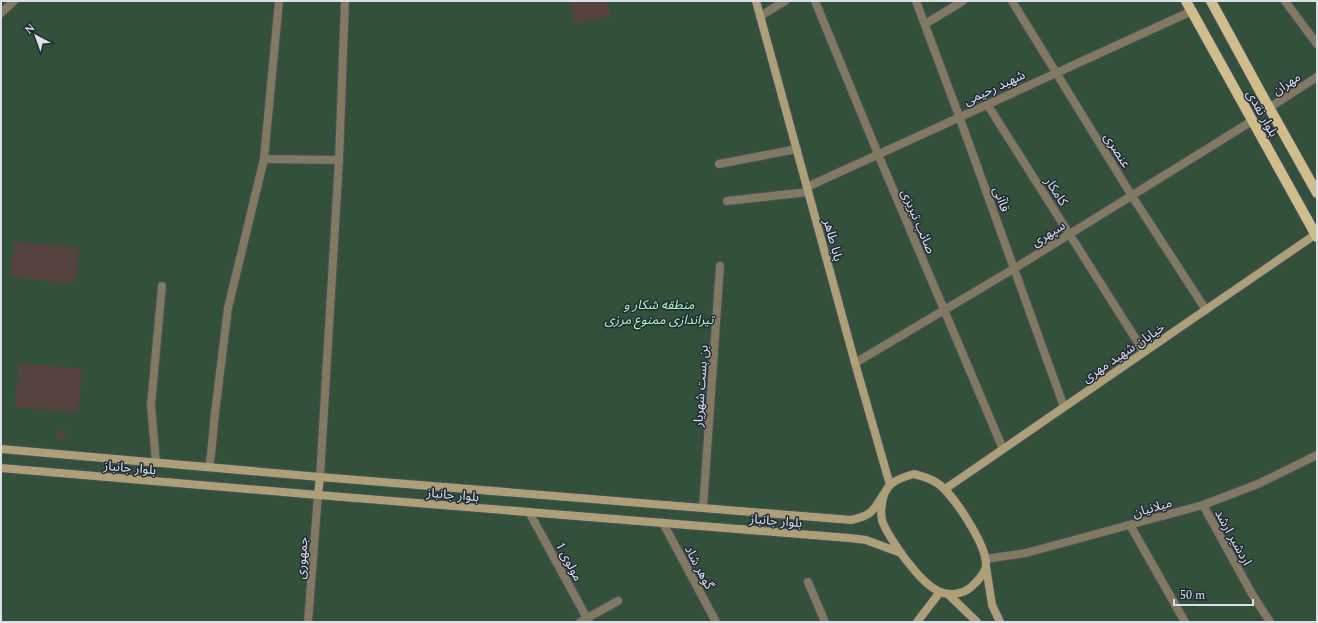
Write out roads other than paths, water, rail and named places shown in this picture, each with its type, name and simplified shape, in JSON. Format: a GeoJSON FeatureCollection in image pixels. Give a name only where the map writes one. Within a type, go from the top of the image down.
{"type":"FeatureCollection","features":[{"type":"Feature","properties":{"kind":"main road","name":"بابا طاهر"},"geometry":{"type":"LineString","coordinates":[[756,1],[890,485]]}},
{"type":"Feature","properties":{"kind":"main road","name":"بلوار نقدی"},"geometry":{"type":"LineString","coordinates":[[1186,1],[1316,235]]}},
{"type":"Feature","properties":{"kind":"main road","name":"بلوار نقدی"},"geometry":{"type":"LineString","coordinates":[[1211,1],[1317,193]]}},
{"type":"Feature","properties":{"kind":"main road","name":"خیابان شهید مهری"},"geometry":{"type":"LineString","coordinates":[[945,489],[1316,235]]}},
{"type":"Feature","properties":{"kind":"main road","name":"بلوار جانباز"},"geometry":{"type":"LineString","coordinates":[[1,449],[320,477],[851,520],[864,517],[876,508],[883,495]]}},
{"type":"Feature","properties":{"kind":"main road","name":"بلوار جانباز"},"geometry":{"type":"LineString","coordinates":[[1,468],[866,540],[901,553]]}},
{"type":"Feature","properties":{"kind":"main road"},"geometry":{"type":"LineString","coordinates":[[977,622],[950,595],[940,592],[928,584],[911,566],[889,534],[882,520],[881,507],[883,495],[890,485],[902,478],[914,474],[937,482],[945,489],[957,504],[969,522],[980,544],[986,562],[992,605],[1000,622]]}},
{"type":"Feature","properties":{"kind":"main road"},"geometry":{"type":"LineString","coordinates":[[318,495],[320,477]]}},
{"type":"Feature","properties":{"kind":"main road"},"geometry":{"type":"LineString","coordinates":[[950,595],[970,588],[980,578],[986,562]]}},
{"type":"Feature","properties":{"kind":"main road"},"geometry":{"type":"LineString","coordinates":[[917,622],[940,592]]}},
{"type":"Feature","properties":{"kind":"street"},"geometry":{"type":"LineString","coordinates":[[1,13],[14,1]]}},
{"type":"Feature","properties":{"kind":"street"},"geometry":{"type":"LineString","coordinates":[[209,467],[212,455],[214,413],[228,308],[264,159],[279,1]]}},
{"type":"Feature","properties":{"kind":"street"},"geometry":{"type":"LineString","coordinates":[[320,477],[339,160],[345,1]]}},
{"type":"Feature","properties":{"kind":"street"},"geometry":{"type":"LineString","coordinates":[[760,16],[785,1]]}},
{"type":"Feature","properties":{"kind":"street","name":"صائب تبریزی"},"geometry":{"type":"LineString","coordinates":[[815,1],[1003,449]]}},
{"type":"Feature","properties":{"kind":"street","name":"قاآنی"},"geometry":{"type":"LineString","coordinates":[[916,1],[1015,268],[1064,407]]}},
{"type":"Feature","properties":{"kind":"street"},"geometry":{"type":"LineString","coordinates":[[924,24],[963,1]]}},
{"type":"Feature","properties":{"kind":"street","name":"عنصری"},"geometry":{"type":"LineString","coordinates":[[1012,1],[1132,196],[1206,310]]}},
{"type":"Feature","properties":{"kind":"street"},"geometry":{"type":"LineString","coordinates":[[1285,1],[1317,44]]}},
{"type":"Feature","properties":{"kind":"street","name":"شهید رحیمی"},"geometry":{"type":"LineString","coordinates":[[727,200],[808,190],[878,154],[959,116],[1192,10]]}},
{"type":"Feature","properties":{"kind":"street","name":"مهران"},"geometry":{"type":"LineString","coordinates":[[1269,108],[1317,77]]}},
{"type":"Feature","properties":{"kind":"street","name":"کامکار"},"geometry":{"type":"LineString","coordinates":[[987,104],[1144,352]]}},
{"type":"Feature","properties":{"kind":"street","name":"سپهری"},"geometry":{"type":"LineString","coordinates":[[855,363],[1015,268],[1252,121]]}},
{"type":"Feature","properties":{"kind":"street"},"geometry":{"type":"LineString","coordinates":[[719,164],[797,149]]}},
{"type":"Feature","properties":{"kind":"street"},"geometry":{"type":"LineString","coordinates":[[264,159],[339,160]]}},
{"type":"Feature","properties":{"kind":"street","name":"بن بست شهریار"},"geometry":{"type":"LineString","coordinates":[[703,508],[720,266]]}},
{"type":"Feature","properties":{"kind":"street"},"geometry":{"type":"LineString","coordinates":[[156,463],[151,405],[162,286]]}},
{"type":"Feature","properties":{"kind":"street","name":"میلانیان"},"geometry":{"type":"LineString","coordinates":[[986,562],[1026,553],[1203,504],[1258,484],[1317,455]]}},
{"type":"Feature","properties":{"kind":"street","name":"جمهوری"},"geometry":{"type":"LineString","coordinates":[[308,622],[318,495]]}},
{"type":"Feature","properties":{"kind":"street","name":"اردشیر ارشد"},"geometry":{"type":"LineString","coordinates":[[1203,504],[1252,594],[1270,622]]}},
{"type":"Feature","properties":{"kind":"street","name":"مولوی 1"},"geometry":{"type":"LineString","coordinates":[[529,512],[585,621]]}},
{"type":"Feature","properties":{"kind":"street","name":"گوهر شاد"},"geometry":{"type":"LineString","coordinates":[[663,523],[716,622]]}},
{"type":"Feature","properties":{"kind":"street"},"geometry":{"type":"LineString","coordinates":[[1130,525],[1185,622]]}},
{"type":"Feature","properties":{"kind":"street"},"geometry":{"type":"LineString","coordinates":[[808,582],[825,622]]}},
{"type":"Feature","properties":{"kind":"street"},"geometry":{"type":"LineString","coordinates":[[585,621],[618,600]]}},
{"type":"Feature","properties":{"kind":"park label","name":"منطقه شکار و تیراندازی ممنوع مرزی"},"geometry":{"type":"Point","coordinates":[659,312]}}]}
